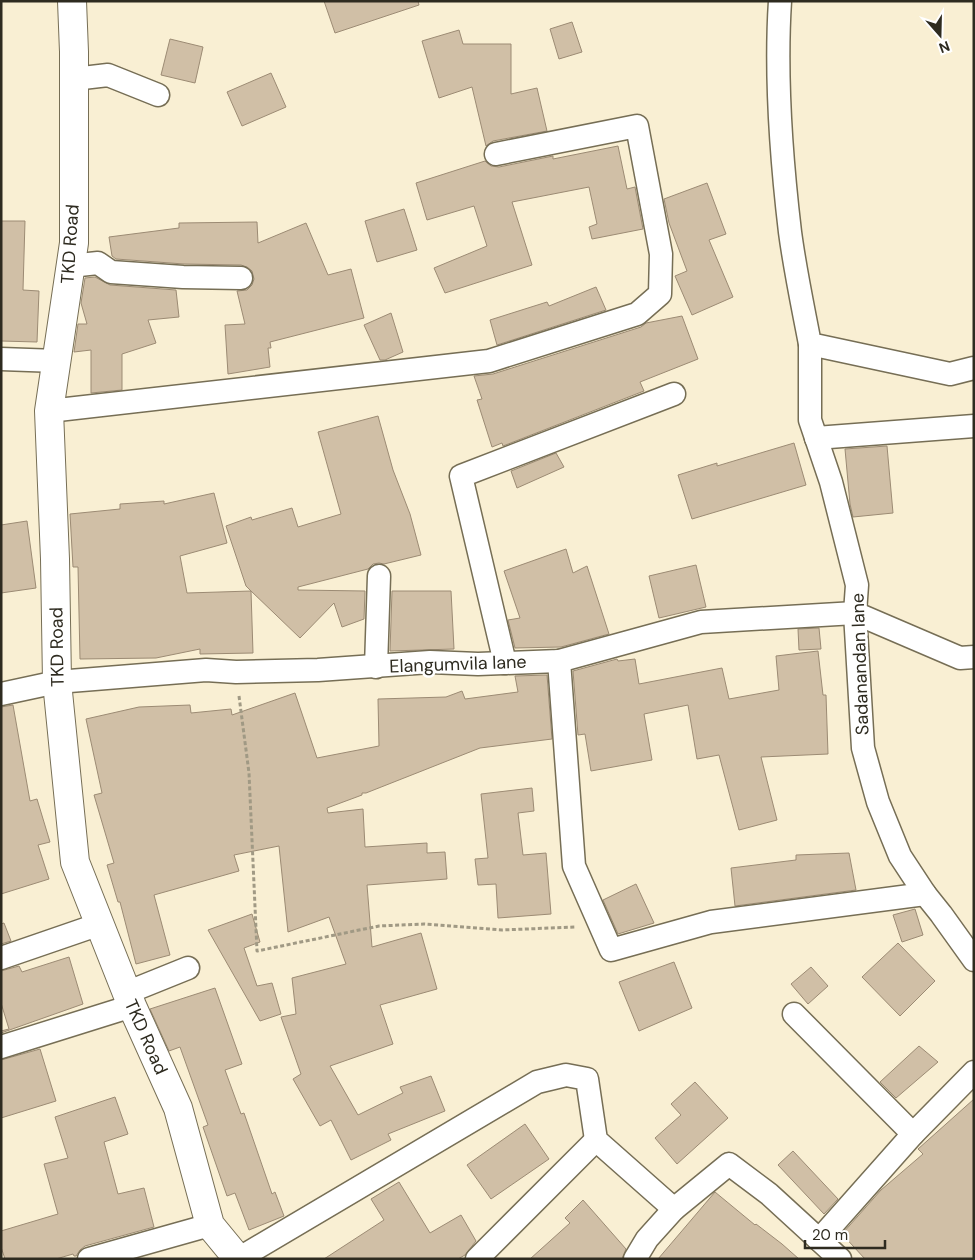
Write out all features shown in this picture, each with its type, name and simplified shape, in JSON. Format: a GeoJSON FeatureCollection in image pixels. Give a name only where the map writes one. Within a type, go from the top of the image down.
{"type":"FeatureCollection","features":[{"type":"Feature","properties":{"kind":"street","name":"TKD Road"},"geometry":{"type":"LineString","coordinates":[[72,1],[74,242],[50,411],[57,682],[75,862],[129,999],[178,1108],[210,1224],[238,1259]]}},
{"type":"Feature","properties":{"kind":"street","name":"Sadanandan lane"},"geometry":{"type":"LineString","coordinates":[[780,1],[778,35],[782,141],[790,233],[810,344],[810,420],[830,482],[857,585],[855,613],[863,748],[878,802],[900,856],[925,894],[974,960]]}},
{"type":"Feature","properties":{"kind":"street"},"geometry":{"type":"LineString","coordinates":[[74,79],[108,75],[158,95]]}},
{"type":"Feature","properties":{"kind":"street"},"geometry":{"type":"LineString","coordinates":[[50,411],[490,361],[637,314],[660,294],[661,254],[637,126],[496,154]]}},
{"type":"Feature","properties":{"kind":"street"},"geometry":{"type":"LineString","coordinates":[[70,266],[98,263],[111,272],[183,277],[241,278]]}},
{"type":"Feature","properties":{"kind":"street"},"geometry":{"type":"LineString","coordinates":[[810,344],[950,374],[974,368]]}},
{"type":"Feature","properties":{"kind":"street"},"geometry":{"type":"LineString","coordinates":[[1,359],[57,361]]}},
{"type":"Feature","properties":{"kind":"street"},"geometry":{"type":"LineString","coordinates":[[505,663],[461,476],[674,394]]}},
{"type":"Feature","properties":{"kind":"street"},"geometry":{"type":"LineString","coordinates":[[816,438],[974,426]]}},
{"type":"Feature","properties":{"kind":"street"},"geometry":{"type":"LineString","coordinates":[[376,666],[380,576]]}},
{"type":"Feature","properties":{"kind":"street"},"geometry":{"type":"LineString","coordinates":[[855,613],[960,658],[974,657]]}},
{"type":"Feature","properties":{"kind":"street","name":"Elangumvila lane"},"geometry":{"type":"LineString","coordinates":[[1,694],[57,682],[206,670],[236,672],[430,662],[505,663],[559,661],[701,622],[855,613]]}},
{"type":"Feature","properties":{"kind":"street"},"geometry":{"type":"LineString","coordinates":[[559,661],[574,866],[611,950],[711,922],[925,894]]}},
{"type":"Feature","properties":{"kind":"street"},"geometry":{"type":"LineString","coordinates":[[1,958],[100,924]]}},
{"type":"Feature","properties":{"kind":"street"},"geometry":{"type":"LineString","coordinates":[[1,1047],[129,999],[188,968]]}},
{"type":"Feature","properties":{"kind":"street"},"geometry":{"type":"LineString","coordinates":[[794,1014],[913,1134]]}},
{"type":"Feature","properties":{"kind":"street"},"geometry":{"type":"LineString","coordinates":[[819,1240],[913,1134],[974,1072]]}},
{"type":"Feature","properties":{"kind":"street"},"geometry":{"type":"LineString","coordinates":[[238,1259],[537,1082],[566,1075],[586,1079],[596,1140],[674,1209]]}},
{"type":"Feature","properties":{"kind":"street"},"geometry":{"type":"LineString","coordinates":[[477,1259],[596,1140]]}},
{"type":"Feature","properties":{"kind":"street"},"geometry":{"type":"LineString","coordinates":[[635,1259],[647,1239],[674,1209],[729,1164],[769,1194],[840,1259]]}},
{"type":"Feature","properties":{"kind":"street"},"geometry":{"type":"LineString","coordinates":[[89,1259],[210,1224]]}},
{"type":"Feature","properties":{"kind":"path"},"geometry":{"type":"LineString","coordinates":[[236,672],[249,773],[257,950],[379,926],[424,924],[502,930],[600,926]]}},
{"type":"Feature","properties":{"kind":"building"},"geometry":{"type":"Polygon","coordinates":[[[324,1],[418,1],[419,5],[335,33],[324,1]]]}},
{"type":"Feature","properties":{"kind":"building"},"geometry":{"type":"Polygon","coordinates":[[[572,22],[582,52],[559,59],[550,29],[572,22]]]}},
{"type":"Feature","properties":{"kind":"building"},"geometry":{"type":"Polygon","coordinates":[[[459,30],[463,44],[511,44],[511,94],[537,88],[547,131],[493,141],[486,146],[472,87],[439,98],[422,41],[459,30]]]}},
{"type":"Feature","properties":{"kind":"building"},"geometry":{"type":"Polygon","coordinates":[[[170,39],[203,47],[195,83],[161,75],[170,39]]]}},
{"type":"Feature","properties":{"kind":"building"},"geometry":{"type":"Polygon","coordinates":[[[271,73],[286,107],[242,126],[227,92],[271,73]]]}},
{"type":"Feature","properties":{"kind":"building"},"geometry":{"type":"Polygon","coordinates":[[[618,146],[627,189],[635,187],[643,229],[592,239],[589,227],[597,224],[589,187],[512,202],[532,265],[445,293],[434,268],[487,246],[474,206],[427,220],[416,183],[485,161],[491,166],[499,167],[553,156],[553,159],[618,146]]]}},
{"type":"Feature","properties":{"kind":"building"},"geometry":{"type":"Polygon","coordinates":[[[707,183],[726,234],[709,240],[733,297],[692,315],[675,276],[687,271],[669,223],[664,199],[707,183]]]}},
{"type":"Feature","properties":{"kind":"building"},"geometry":{"type":"Polygon","coordinates":[[[404,209],[417,250],[377,262],[365,221],[404,209]]]}},
{"type":"Feature","properties":{"kind":"building"},"geometry":{"type":"Polygon","coordinates":[[[1,221],[25,221],[23,290],[39,291],[37,342],[1,341],[1,221]]]}},
{"type":"Feature","properties":{"kind":"building"},"geometry":{"type":"Polygon","coordinates":[[[257,222],[258,243],[306,223],[328,275],[351,269],[364,318],[270,342],[271,348],[268,348],[270,367],[228,374],[225,325],[245,324],[237,291],[247,290],[252,285],[254,279],[252,271],[241,265],[184,264],[116,259],[112,256],[109,237],[179,228],[179,223],[257,222]]]}},
{"type":"Feature","properties":{"kind":"building"},"geometry":{"type":"Polygon","coordinates":[[[95,277],[110,285],[176,290],[179,317],[148,320],[156,343],[122,354],[122,390],[91,393],[91,350],[74,352],[78,324],[87,324],[81,303],[85,278],[95,277]]]}},
{"type":"Feature","properties":{"kind":"building"},"geometry":{"type":"Polygon","coordinates":[[[596,287],[606,310],[497,345],[490,320],[547,302],[549,306],[596,287]]]}},
{"type":"Feature","properties":{"kind":"building"},"geometry":{"type":"Polygon","coordinates":[[[391,313],[403,352],[385,360],[380,360],[364,325],[391,313]]]}},
{"type":"Feature","properties":{"kind":"building"},"geometry":{"type":"Polygon","coordinates":[[[682,316],[698,359],[640,382],[644,391],[503,446],[502,443],[492,447],[477,400],[482,399],[474,376],[493,374],[641,327],[646,323],[682,316]]]}},
{"type":"Feature","properties":{"kind":"building"},"geometry":{"type":"Polygon","coordinates":[[[378,416],[393,470],[410,514],[421,555],[384,564],[373,564],[368,569],[298,587],[298,590],[365,591],[364,619],[342,627],[334,603],[300,638],[246,586],[226,526],[251,517],[252,520],[292,508],[298,527],[341,514],[318,432],[378,416]]]}},
{"type":"Feature","properties":{"kind":"building"},"geometry":{"type":"Polygon","coordinates":[[[794,443],[806,485],[692,519],[678,475],[717,463],[717,466],[794,443]]]}},
{"type":"Feature","properties":{"kind":"building"},"geometry":{"type":"Polygon","coordinates":[[[887,446],[893,513],[853,517],[845,449],[887,446]]]}},
{"type":"Feature","properties":{"kind":"building"},"geometry":{"type":"Polygon","coordinates":[[[556,453],[564,467],[517,488],[511,471],[556,453]]]}},
{"type":"Feature","properties":{"kind":"building"},"geometry":{"type":"Polygon","coordinates":[[[214,493],[227,543],[180,556],[187,593],[251,591],[253,653],[200,654],[200,649],[156,658],[80,659],[78,567],[73,567],[70,514],[120,509],[120,504],[164,501],[164,504],[214,493]]]}},
{"type":"Feature","properties":{"kind":"building"},"geometry":{"type":"Polygon","coordinates":[[[27,521],[36,588],[1,593],[1,525],[27,521]]]}},
{"type":"Feature","properties":{"kind":"building"},"geometry":{"type":"Polygon","coordinates":[[[566,549],[573,573],[587,566],[609,634],[561,647],[515,648],[508,620],[520,618],[504,571],[566,549]]]}},
{"type":"Feature","properties":{"kind":"building"},"geometry":{"type":"Polygon","coordinates":[[[696,565],[706,607],[659,618],[649,576],[696,565]]]}},
{"type":"Feature","properties":{"kind":"building"},"geometry":{"type":"Polygon","coordinates":[[[392,591],[451,591],[454,649],[390,651],[392,591]]]}},
{"type":"Feature","properties":{"kind":"building"},"geometry":{"type":"Polygon","coordinates":[[[819,628],[821,649],[799,650],[798,629],[819,628]]]}},
{"type":"Feature","properties":{"kind":"building"},"geometry":{"type":"Polygon","coordinates":[[[818,651],[823,695],[826,695],[828,754],[761,757],[777,820],[739,830],[719,755],[697,759],[688,705],[644,714],[652,760],[591,771],[585,734],[578,735],[573,671],[617,659],[618,661],[635,659],[639,684],[722,668],[729,699],[779,690],[776,656],[818,651]]]}},
{"type":"Feature","properties":{"kind":"building"},"geometry":{"type":"Polygon","coordinates":[[[547,675],[552,739],[480,748],[327,808],[328,813],[363,809],[365,847],[427,843],[427,853],[445,852],[447,879],[367,885],[372,947],[421,933],[437,989],[380,1005],[393,1044],[330,1066],[358,1115],[403,1093],[400,1087],[431,1076],[445,1111],[388,1134],[391,1140],[351,1160],[331,1120],[320,1126],[293,1079],[301,1074],[281,1017],[296,1014],[292,978],[346,964],[329,917],[288,932],[279,846],[234,855],[239,871],[154,895],[170,955],[136,964],[120,902],[118,902],[107,865],[114,863],[94,795],[102,793],[86,719],[139,707],[190,705],[191,713],[231,709],[232,715],[295,693],[317,758],[379,746],[378,699],[446,697],[462,691],[465,699],[518,692],[515,676],[547,675]]]}},
{"type":"Feature","properties":{"kind":"building"},"geometry":{"type":"Polygon","coordinates":[[[13,705],[30,801],[37,799],[50,842],[38,845],[49,879],[1,894],[1,707],[13,705]]]}},
{"type":"Feature","properties":{"kind":"building"},"geometry":{"type":"Polygon","coordinates":[[[532,788],[534,811],[518,813],[523,855],[546,853],[551,914],[498,918],[496,884],[478,885],[475,859],[488,858],[481,794],[532,788]]]}},
{"type":"Feature","properties":{"kind":"building"},"geometry":{"type":"Polygon","coordinates":[[[849,853],[856,890],[735,906],[731,868],[796,860],[796,855],[849,853]]]}},
{"type":"Feature","properties":{"kind":"building"},"geometry":{"type":"Polygon","coordinates":[[[636,884],[654,923],[618,934],[603,900],[636,884]]]}},
{"type":"Feature","properties":{"kind":"building"},"geometry":{"type":"Polygon","coordinates":[[[915,909],[923,935],[902,942],[893,915],[915,909]]]}},
{"type":"Feature","properties":{"kind":"building"},"geometry":{"type":"Polygon","coordinates":[[[252,914],[260,942],[244,948],[257,986],[272,983],[281,1014],[260,1021],[208,930],[252,914]]]}},
{"type":"Feature","properties":{"kind":"building"},"geometry":{"type":"Polygon","coordinates":[[[4,923],[11,941],[1,944],[1,924],[4,923]]]}},
{"type":"Feature","properties":{"kind":"building"},"geometry":{"type":"Polygon","coordinates":[[[898,943],[935,981],[900,1016],[862,977],[898,943]]]}},
{"type":"Feature","properties":{"kind":"building"},"geometry":{"type":"Polygon","coordinates":[[[69,957],[83,1004],[1,1033],[1,1031],[9,1029],[1,1003],[1,971],[19,966],[22,972],[69,957]]]}},
{"type":"Feature","properties":{"kind":"building"},"geometry":{"type":"Polygon","coordinates":[[[674,962],[692,1008],[639,1031],[619,982],[674,962]]]}},
{"type":"Feature","properties":{"kind":"building"},"geometry":{"type":"Polygon","coordinates":[[[811,967],[828,986],[808,1004],[791,984],[811,967]]]}},
{"type":"Feature","properties":{"kind":"building"},"geometry":{"type":"Polygon","coordinates":[[[215,988],[242,1064],[225,1070],[241,1114],[244,1113],[272,1194],[275,1192],[284,1216],[249,1230],[235,1193],[227,1196],[203,1127],[208,1125],[180,1047],[169,1051],[150,1009],[215,988]]]}},
{"type":"Feature","properties":{"kind":"building"},"geometry":{"type":"Polygon","coordinates":[[[919,1046],[938,1062],[896,1098],[880,1082],[919,1046]]]}},
{"type":"Feature","properties":{"kind":"building"},"geometry":{"type":"Polygon","coordinates":[[[40,1049],[56,1101],[1,1118],[1,1060],[40,1049]]]}},
{"type":"Feature","properties":{"kind":"building"},"geometry":{"type":"Polygon","coordinates":[[[695,1082],[728,1118],[677,1164],[655,1138],[681,1115],[671,1104],[695,1082]]]}},
{"type":"Feature","properties":{"kind":"building"},"geometry":{"type":"Polygon","coordinates":[[[115,1097],[128,1134],[104,1142],[118,1194],[144,1188],[154,1227],[85,1246],[76,1256],[73,1254],[56,1259],[5,1259],[1,1247],[1,1231],[58,1214],[44,1164],[68,1158],[55,1117],[115,1097]]]}},
{"type":"Feature","properties":{"kind":"building"},"geometry":{"type":"Polygon","coordinates":[[[974,1099],[974,1259],[865,1259],[842,1234],[881,1190],[923,1154],[918,1149],[974,1099]]]}},
{"type":"Feature","properties":{"kind":"building"},"geometry":{"type":"Polygon","coordinates":[[[525,1124],[549,1159],[491,1199],[467,1165],[525,1124]]]}},
{"type":"Feature","properties":{"kind":"building"},"geometry":{"type":"Polygon","coordinates":[[[793,1151],[838,1199],[824,1214],[778,1165],[793,1151]]]}},
{"type":"Feature","properties":{"kind":"building"},"geometry":{"type":"Polygon","coordinates":[[[399,1182],[430,1233],[461,1215],[476,1241],[465,1255],[458,1259],[324,1259],[384,1220],[371,1199],[399,1182]]]}},
{"type":"Feature","properties":{"kind":"building"},"geometry":{"type":"Polygon","coordinates":[[[715,1192],[755,1225],[782,1244],[799,1259],[658,1259],[715,1192]]]}},
{"type":"Feature","properties":{"kind":"building"},"geometry":{"type":"Polygon","coordinates":[[[583,1200],[626,1249],[622,1259],[530,1259],[570,1223],[565,1218],[583,1200]]]}}]}
